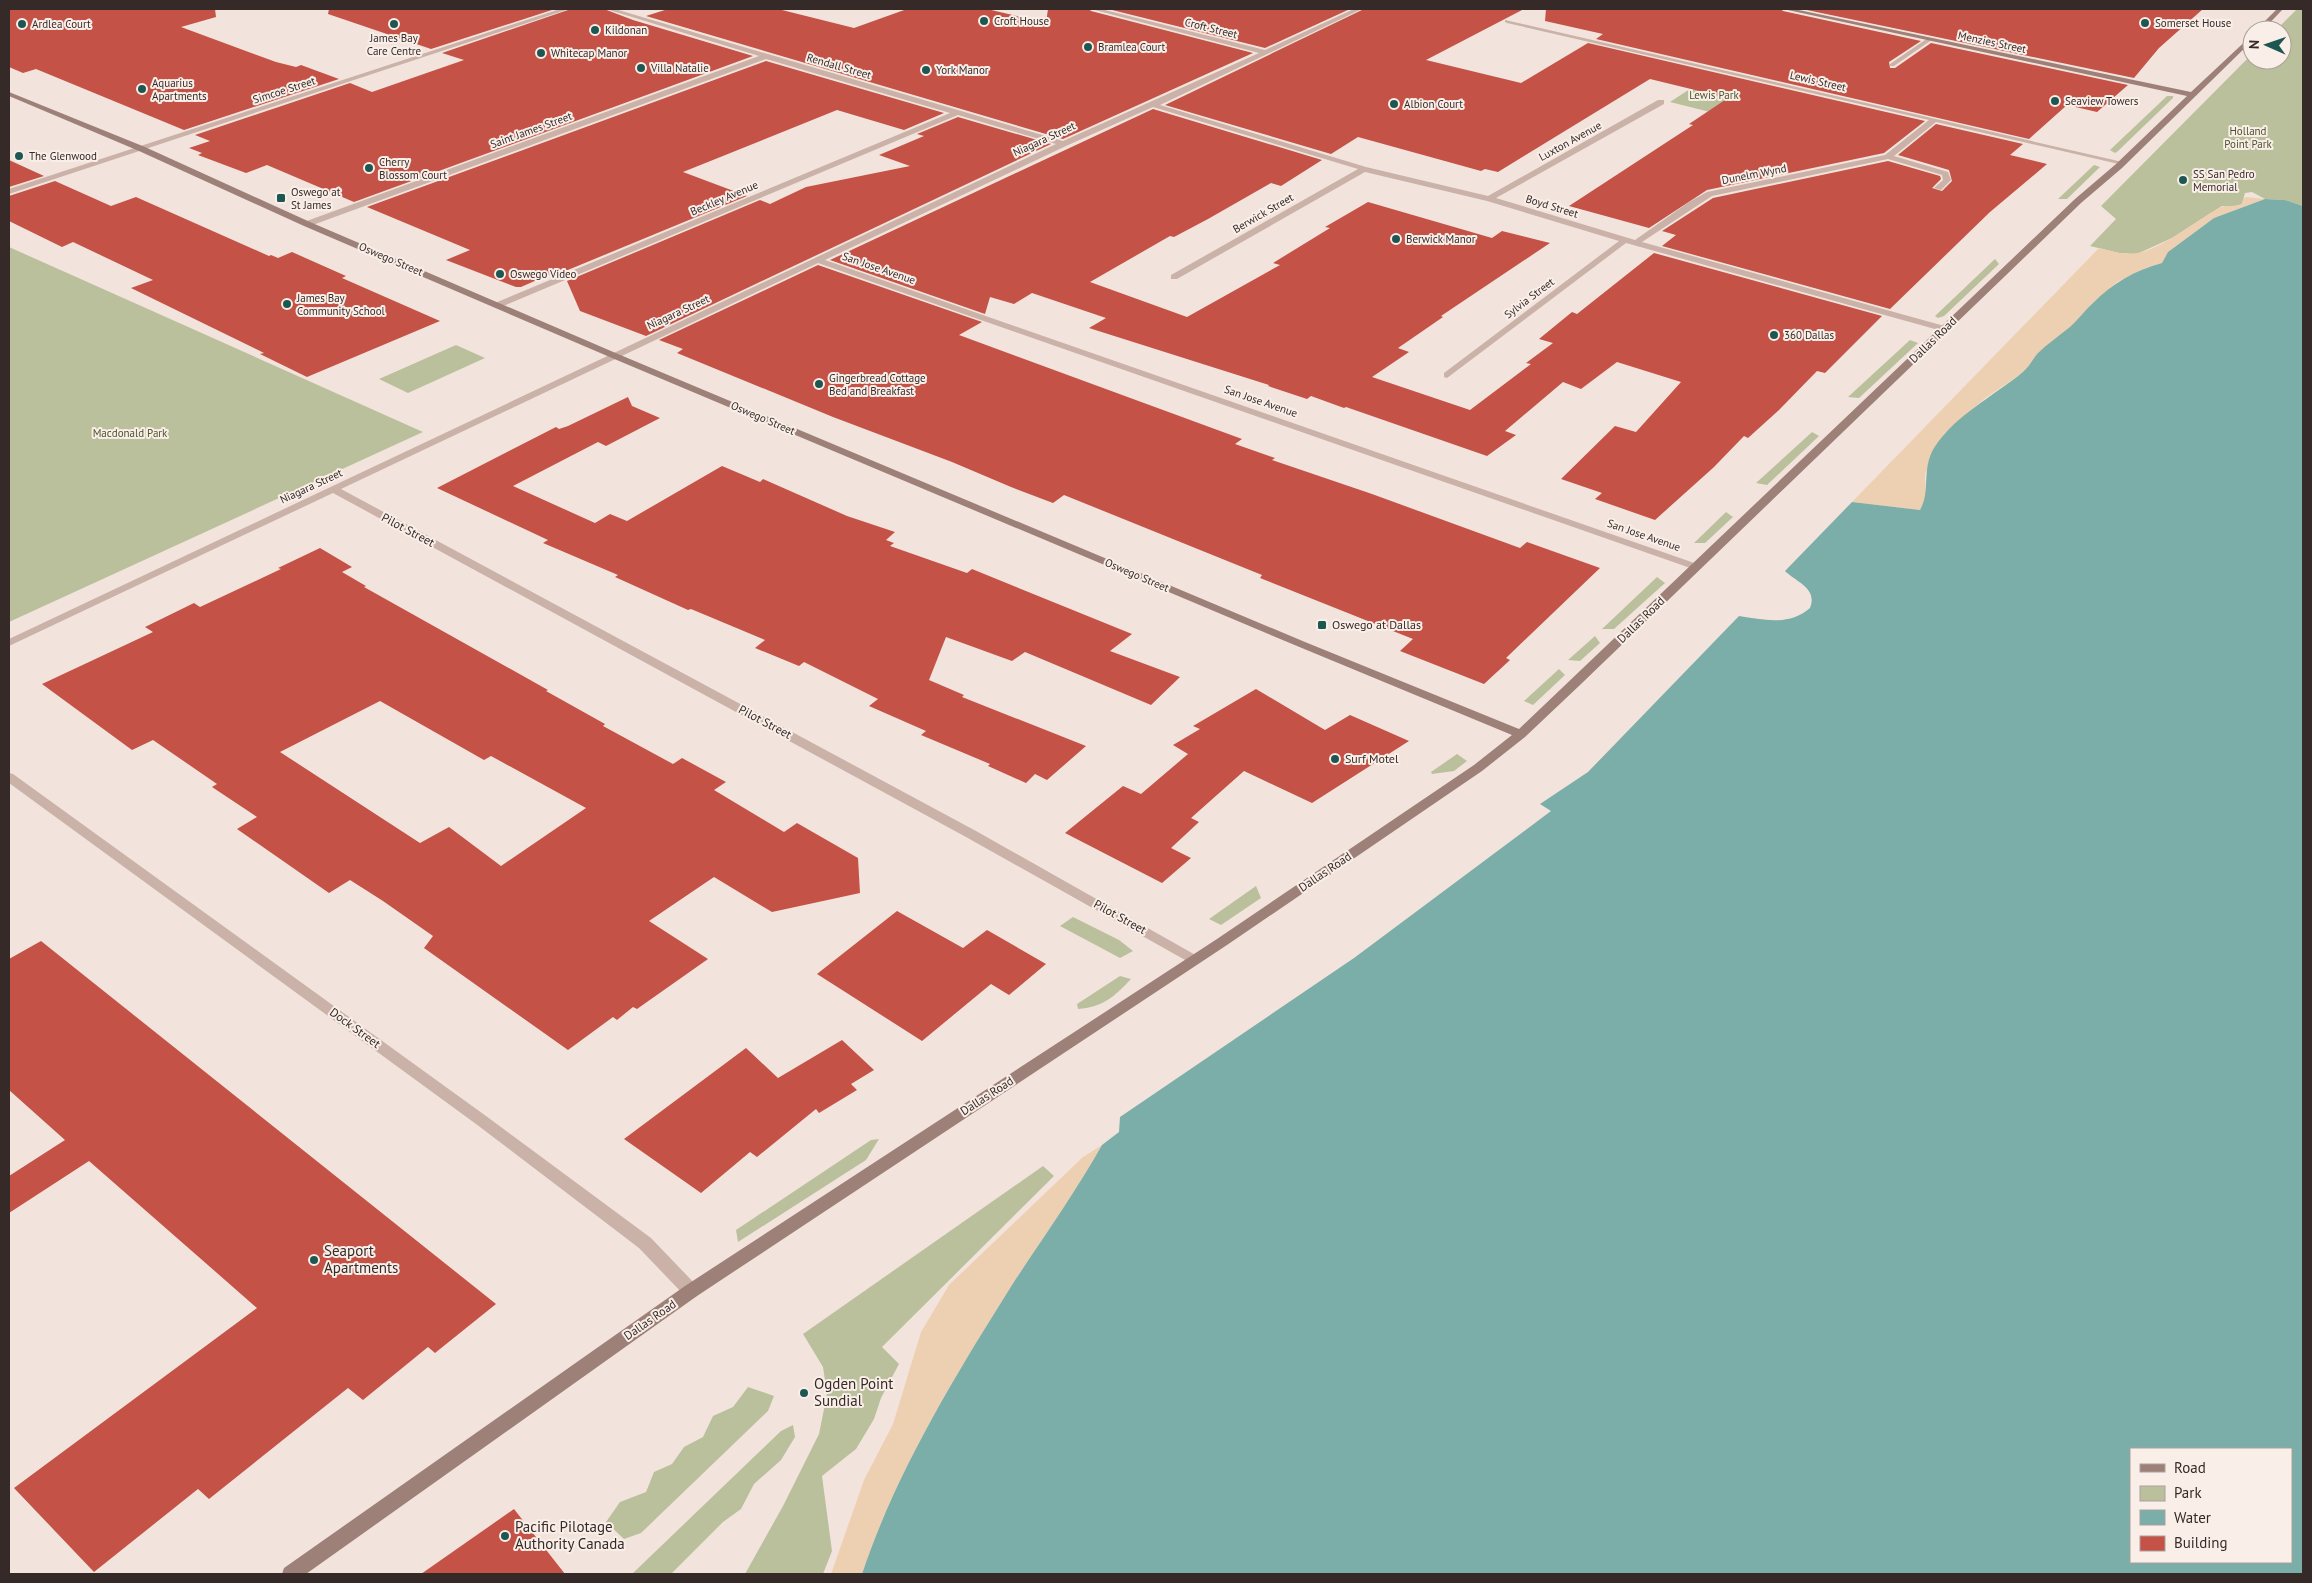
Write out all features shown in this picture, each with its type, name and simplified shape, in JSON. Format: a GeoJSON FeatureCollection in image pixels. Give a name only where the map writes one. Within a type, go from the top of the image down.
{"type":"FeatureCollection","features":[{"type":"Feature","properties":{"kind":"street","name":"Simcoe Street"},"geometry":{"type":"LineString","coordinates":[[9,192],[566,9]]}},
{"type":"Feature","properties":{"kind":"street","name":"Rendall Street"},"geometry":{"type":"LineString","coordinates":[[609,9],[764,57],[1063,144]]}},
{"type":"Feature","properties":{"kind":"street","name":"Croft Street"},"geometry":{"type":"LineString","coordinates":[[1094,9],[1264,52]]}},
{"type":"Feature","properties":{"kind":"street","name":"Niagara Street"},"geometry":{"type":"LineString","coordinates":[[9,643],[1063,144],[1153,105],[1359,9]]}},
{"type":"Feature","properties":{"kind":"street","name":"Menzies Street"},"geometry":{"type":"LineString","coordinates":[[1786,9],[2194,95]]}},
{"type":"Feature","properties":{"kind":"street"},"geometry":{"type":"LineString","coordinates":[[2269,20],[2280,9]]}},
{"type":"Feature","properties":{"kind":"street","name":"Lewis Street"},"geometry":{"type":"LineString","coordinates":[[1507,21],[2123,163]]}},
{"type":"Feature","properties":{"kind":"street"},"geometry":{"type":"LineString","coordinates":[[1892,65],[1930,39]]}},
{"type":"Feature","properties":{"kind":"street","name":"Dallas Road"},"geometry":{"type":"LineString","coordinates":[[291,1574],[691,1291],[1194,960],[1478,768],[1521,734],[2078,201],[2123,163],[2242,47]]}},
{"type":"Feature","properties":{"kind":"street","name":"Saint James Street"},"geometry":{"type":"LineString","coordinates":[[307,224],[764,57]]}},
{"type":"Feature","properties":{"kind":"street","name":"Oswego Street"},"geometry":{"type":"LineString","coordinates":[[9,94],[142,149],[307,224],[615,356],[1301,644],[1521,734]]}},
{"type":"Feature","properties":{"kind":"street","name":"Luxton Avenue"},"geometry":{"type":"LineString","coordinates":[[1489,199],[1661,102]]}},
{"type":"Feature","properties":{"kind":"street","name":"Boyd Street"},"geometry":{"type":"LineString","coordinates":[[1153,105],[1364,169],[1489,199],[1625,240],[1945,328]]}},
{"type":"Feature","properties":{"kind":"street","name":"Beckley Avenue"},"geometry":{"type":"LineString","coordinates":[[498,305],[958,112]]}},
{"type":"Feature","properties":{"kind":"street","name":"Dunelm Wynd"},"geometry":{"type":"LineString","coordinates":[[1636,243],[1692,204],[1710,194],[1888,157],[1934,120]]}},
{"type":"Feature","properties":{"kind":"street","name":"Dunelm Wynd"},"geometry":{"type":"LineString","coordinates":[[1888,157],[1945,174],[1947,180],[1938,188]]}},
{"type":"Feature","properties":{"kind":"street","name":"Berwick Street"},"geometry":{"type":"LineString","coordinates":[[1174,277],[1364,169]]}},
{"type":"Feature","properties":{"kind":"street","name":"Sylvia Street"},"geometry":{"type":"LineString","coordinates":[[1447,375],[1625,240]]}},
{"type":"Feature","properties":{"kind":"street","name":"San Jose Avenue"},"geometry":{"type":"LineString","coordinates":[[818,260],[1696,567]]}},
{"type":"Feature","properties":{"kind":"street","name":"Pilot Street"},"geometry":{"type":"LineString","coordinates":[[333,489],[971,834],[1194,960]]}},
{"type":"Feature","properties":{"kind":"street","name":"Dock Street"},"geometry":{"type":"LineString","coordinates":[[9,777],[481,1120],[645,1243],[691,1291]]}},
{"type":"Feature","properties":{"kind":"green space","name":"Holland Point Park"},"geometry":{"type":"Polygon","coordinates":[[[2297,9],[2303,9],[2303,206],[2285,200],[2265,199],[2252,192],[2245,193],[2242,204],[2233,207],[2222,206],[2172,238],[2137,254],[2119,253],[2090,246],[2116,219],[2101,206],[2242,64],[2242,70],[2292,70],[2292,20],[2286,20],[2297,9]]]}},
{"type":"Feature","properties":{"kind":"green space","name":"Lewis Park"},"geometry":{"type":"Polygon","coordinates":[[[1713,74],[1760,85],[1718,114],[1670,102],[1713,74]]]}},
{"type":"Feature","properties":{"kind":"green space"},"geometry":{"type":"Polygon","coordinates":[[[2167,96],[2173,96],[2173,98],[2118,151],[2115,153],[2110,150],[2167,96]]]}},
{"type":"Feature","properties":{"kind":"green space"},"geometry":{"type":"Polygon","coordinates":[[[2094,165],[2100,167],[2067,199],[2058,199],[2094,165]]]}},
{"type":"Feature","properties":{"kind":"green space","name":"Macdonald Park"},"geometry":{"type":"Polygon","coordinates":[[[9,247],[423,432],[9,622],[9,247]]]}},
{"type":"Feature","properties":{"kind":"green space"},"geometry":{"type":"Polygon","coordinates":[[[1995,259],[1999,264],[1944,316],[1938,318],[1935,316],[1995,259]]]}},
{"type":"Feature","properties":{"kind":"green space"},"geometry":{"type":"Polygon","coordinates":[[[1910,340],[1918,343],[1859,398],[1848,397],[1910,340]]]}},
{"type":"Feature","properties":{"kind":"green space"},"geometry":{"type":"Polygon","coordinates":[[[456,345],[485,358],[408,393],[379,379],[456,345]]]}},
{"type":"Feature","properties":{"kind":"green space"},"geometry":{"type":"Polygon","coordinates":[[[1812,432],[1819,436],[1767,485],[1756,483],[1812,432]]]}},
{"type":"Feature","properties":{"kind":"green space"},"geometry":{"type":"Polygon","coordinates":[[[1726,512],[1733,517],[1705,543],[1694,543],[1726,512]]]}},
{"type":"Feature","properties":{"kind":"green space"},"geometry":{"type":"Polygon","coordinates":[[[1657,577],[1665,583],[1614,629],[1602,629],[1657,577]]]}},
{"type":"Feature","properties":{"kind":"green space"},"geometry":{"type":"Polygon","coordinates":[[[1595,636],[1600,643],[1580,661],[1568,660],[1595,636]]]}},
{"type":"Feature","properties":{"kind":"green space"},"geometry":{"type":"Polygon","coordinates":[[[1559,669],[1565,675],[1533,705],[1524,701],[1559,669]]]}},
{"type":"Feature","properties":{"kind":"green space"},"geometry":{"type":"Polygon","coordinates":[[[1457,754],[1467,761],[1454,771],[1432,774],[1431,772],[1457,754]]]}},
{"type":"Feature","properties":{"kind":"green space"},"geometry":{"type":"Polygon","coordinates":[[[1256,886],[1261,898],[1221,925],[1209,919],[1256,886]]]}},
{"type":"Feature","properties":{"kind":"green space"},"geometry":{"type":"Polygon","coordinates":[[[1073,917],[1119,940],[1133,951],[1120,958],[1060,926],[1073,917]]]}},
{"type":"Feature","properties":{"kind":"green space"},"geometry":{"type":"Polygon","coordinates":[[[1120,976],[1131,979],[1108,1000],[1094,1006],[1078,1009],[1077,1004],[1120,976]]]}},
{"type":"Feature","properties":{"kind":"green space"},"geometry":{"type":"Polygon","coordinates":[[[879,1139],[866,1160],[738,1242],[736,1230],[871,1140],[879,1139]]]}},
{"type":"Feature","properties":{"kind":"green space"},"geometry":{"type":"Polygon","coordinates":[[[1043,1166],[1054,1176],[882,1347],[899,1364],[881,1398],[874,1419],[856,1449],[822,1476],[832,1551],[823,1574],[745,1574],[783,1506],[819,1434],[827,1394],[823,1367],[803,1334],[1043,1166]]]}},
{"type":"Feature","properties":{"kind":"green space"},"geometry":{"type":"Polygon","coordinates":[[[748,1387],[774,1396],[768,1411],[641,1533],[624,1539],[606,1522],[620,1502],[646,1492],[654,1472],[672,1464],[684,1447],[703,1437],[713,1416],[733,1407],[748,1387]]]}},
{"type":"Feature","properties":{"kind":"green space"},"geometry":{"type":"Polygon","coordinates":[[[793,1425],[795,1437],[781,1460],[754,1484],[741,1509],[723,1522],[671,1574],[632,1574],[781,1431],[793,1425]]]}},
{"type":"Feature","properties":{"kind":"sand"},"geometry":{"type":"Polygon","coordinates":[[[2246,197],[2265,199],[2214,218],[2168,252],[2162,263],[2145,268],[2117,282],[2095,301],[2071,327],[2036,355],[2025,371],[1984,399],[1944,434],[1925,474],[1926,501],[1920,510],[1852,502],[2099,248],[2126,254],[2141,253],[2164,243],[2219,208],[2242,204],[2243,199],[2246,197]]]}},
{"type":"Feature","properties":{"kind":"sand"},"geometry":{"type":"Polygon","coordinates":[[[1102,1145],[1070,1198],[1012,1285],[928,1425],[892,1499],[862,1574],[831,1574],[864,1480],[893,1424],[921,1332],[949,1285],[1083,1157],[1102,1145]]]}},
{"type":"Feature","properties":{"kind":"water"},"geometry":{"type":"Polygon","coordinates":[[[2265,199],[2285,200],[2303,206],[2303,1574],[862,1574],[892,1499],[928,1425],[969,1354],[1102,1145],[1119,1132],[1120,1117],[1354,958],[1551,811],[1540,804],[1588,772],[1739,616],[1767,620],[1785,619],[1802,614],[1810,608],[1812,601],[1809,590],[1785,571],[1852,502],[1920,510],[1925,496],[1930,456],[1943,436],[1975,407],[2023,372],[2037,354],[2070,327],[2108,289],[2134,273],[2162,263],[2168,252],[2214,218],[2265,199]]]}},
{"type":"Feature","properties":{"kind":"building"},"geometry":{"type":"Polygon","coordinates":[[[9,9],[215,9],[216,17],[181,27],[276,62],[296,67],[301,65],[339,79],[184,130],[36,69],[23,73],[9,67],[9,9]]]}},
{"type":"Feature","properties":{"kind":"building"},"geometry":{"type":"Polygon","coordinates":[[[329,9],[555,9],[431,49],[328,14],[329,9]]]}},
{"type":"Feature","properties":{"kind":"building"},"geometry":{"type":"Polygon","coordinates":[[[571,9],[604,9],[633,20],[753,56],[354,202],[267,165],[246,173],[198,155],[202,153],[189,148],[210,141],[195,135],[350,83],[372,92],[464,60],[442,53],[571,9]]]}},
{"type":"Feature","properties":{"kind":"building"},"geometry":{"type":"Polygon","coordinates":[[[668,9],[778,9],[854,28],[907,9],[987,9],[1046,23],[1048,9],[1089,9],[1253,53],[1063,139],[646,16],[668,9]]]}},
{"type":"Feature","properties":{"kind":"building"},"geometry":{"type":"Polygon","coordinates":[[[1108,9],[1350,9],[1265,48],[1108,9]]]}},
{"type":"Feature","properties":{"kind":"building"},"geometry":{"type":"Polygon","coordinates":[[[1364,9],[1524,9],[1426,60],[1521,83],[1588,43],[1925,121],[1884,153],[1707,190],[1649,228],[1569,206],[1693,125],[1689,124],[1728,98],[1650,79],[1498,172],[1485,169],[1481,171],[1358,137],[1331,154],[1165,105],[1364,9]]]}},
{"type":"Feature","properties":{"kind":"building"},"geometry":{"type":"Polygon","coordinates":[[[1546,9],[1781,9],[1783,11],[1921,41],[1889,62],[1890,68],[1895,68],[1931,43],[2128,85],[2097,112],[2067,105],[2029,139],[1596,39],[1603,34],[1545,21],[1546,9]]]}},
{"type":"Feature","properties":{"kind":"building"},"geometry":{"type":"Polygon","coordinates":[[[1802,9],[2203,9],[2159,48],[2134,78],[1802,9]]]}},
{"type":"Feature","properties":{"kind":"building"},"geometry":{"type":"Polygon","coordinates":[[[766,61],[944,113],[904,130],[837,110],[683,172],[747,196],[563,272],[562,269],[521,287],[516,287],[446,260],[470,250],[367,207],[766,61]]]}},
{"type":"Feature","properties":{"kind":"building"},"geometry":{"type":"Polygon","coordinates":[[[1153,109],[1322,160],[1281,186],[1271,183],[1174,237],[1170,236],[1090,282],[1187,317],[1280,265],[1273,263],[1330,228],[1325,227],[1368,202],[1492,238],[1502,231],[1550,243],[1441,316],[1443,317],[1398,348],[1409,352],[1372,377],[1470,410],[1531,364],[1526,363],[1553,343],[1539,339],[1572,312],[1577,314],[1654,253],[1882,316],[1825,373],[1817,371],[1779,410],[1748,438],[1744,436],[1714,467],[1655,520],[1595,499],[1602,493],[1561,479],[1615,426],[1636,432],[1681,382],[1617,362],[1581,389],[1563,382],[1505,431],[1516,435],[1487,456],[1346,407],[1344,408],[1311,396],[1307,399],[1269,385],[1089,328],[1106,318],[1032,293],[1014,304],[990,297],[985,314],[830,260],[1153,109]]]}},
{"type":"Feature","properties":{"kind":"building"},"geometry":{"type":"Polygon","coordinates":[[[958,117],[1051,144],[646,336],[580,311],[567,281],[760,200],[770,204],[806,187],[910,166],[879,155],[924,136],[917,134],[958,117]]]}},
{"type":"Feature","properties":{"kind":"building"},"geometry":{"type":"Polygon","coordinates":[[[1936,124],[2023,144],[2010,155],[2047,164],[1990,212],[1890,309],[1662,246],[1676,235],[1662,231],[1713,198],[1888,161],[1940,176],[1941,179],[1932,188],[1942,191],[1952,181],[1949,170],[1898,155],[1936,124]]]}},
{"type":"Feature","properties":{"kind":"building"},"geometry":{"type":"Polygon","coordinates":[[[9,160],[44,176],[9,187],[9,160]]]}},
{"type":"Feature","properties":{"kind":"building"},"geometry":{"type":"Polygon","coordinates":[[[55,181],[111,206],[136,197],[269,256],[278,258],[292,252],[346,276],[342,278],[440,321],[307,377],[260,354],[264,353],[131,288],[153,280],[73,242],[62,247],[9,221],[9,196],[55,181]]]}},
{"type":"Feature","properties":{"kind":"building"},"geometry":{"type":"Polygon","coordinates":[[[818,265],[982,322],[959,335],[1242,439],[1235,444],[1275,458],[1272,460],[1520,548],[1527,542],[1600,568],[1506,658],[1510,660],[1484,684],[1400,651],[1413,639],[1260,578],[1262,575],[1064,495],[1053,503],[1011,487],[677,353],[683,349],[659,340],[818,265]]]}},
{"type":"Feature","properties":{"kind":"building"},"geometry":{"type":"Polygon","coordinates":[[[628,397],[632,406],[660,418],[606,446],[598,442],[513,486],[595,523],[610,514],[627,521],[722,466],[760,482],[763,479],[847,516],[895,532],[886,540],[894,543],[890,546],[967,573],[972,569],[1132,634],[1110,651],[1180,677],[1151,705],[1025,652],[1012,661],[946,637],[929,680],[964,695],[962,697],[1086,746],[1047,780],[1035,774],[1026,783],[988,766],[990,764],[921,735],[926,731],[869,706],[878,699],[804,662],[799,666],[755,648],[765,640],[691,609],[688,610],[615,577],[618,575],[543,543],[548,540],[437,488],[556,427],[559,429],[568,426],[628,397]]]}},
{"type":"Feature","properties":{"kind":"building"},"geometry":{"type":"Polygon","coordinates":[[[320,548],[352,567],[342,572],[366,586],[364,587],[548,690],[546,691],[605,724],[603,726],[673,764],[682,758],[726,782],[714,790],[784,832],[797,823],[858,858],[860,893],[772,912],[714,877],[649,921],[708,959],[637,1009],[633,1007],[617,1020],[613,1017],[568,1050],[424,948],[433,936],[383,901],[350,880],[329,893],[237,829],[257,817],[212,787],[217,784],[153,740],[132,750],[42,684],[153,632],[145,627],[194,603],[200,607],[281,569],[278,568],[320,548]],[[380,701],[280,752],[420,843],[449,827],[501,866],[586,808],[491,756],[484,760],[380,701]]]}},
{"type":"Feature","properties":{"kind":"building"},"geometry":{"type":"Polygon","coordinates":[[[1256,689],[1325,730],[1350,715],[1409,741],[1312,803],[1244,771],[1191,818],[1199,822],[1171,848],[1191,858],[1162,883],[1065,833],[1123,786],[1141,794],[1188,754],[1173,745],[1200,729],[1193,726],[1256,689]]]}},
{"type":"Feature","properties":{"kind":"building"},"geometry":{"type":"Polygon","coordinates":[[[897,911],[963,948],[987,930],[1046,964],[1009,995],[991,984],[922,1041],[817,974],[897,911]]]}},
{"type":"Feature","properties":{"kind":"building","name":"Seaport Apartments"},"geometry":{"type":"Polygon","coordinates":[[[41,941],[496,1304],[435,1353],[428,1347],[363,1400],[348,1388],[209,1499],[198,1489],[94,1572],[14,1488],[257,1308],[89,1161],[9,1213],[9,1176],[65,1140],[9,1090],[9,959],[41,941]]]}},
{"type":"Feature","properties":{"kind":"building"},"geometry":{"type":"Polygon","coordinates":[[[842,1040],[874,1070],[851,1084],[857,1090],[819,1113],[816,1109],[757,1157],[750,1152],[701,1193],[624,1139],[746,1048],[778,1078],[842,1040]]]}},
{"type":"Feature","properties":{"kind":"building","name":"Pacific Pilotage Authority Canada"},"geometry":{"type":"Polygon","coordinates":[[[514,1509],[565,1574],[421,1574],[514,1509]]]}},
{"type":"Feature","properties":{"kind":"place","name":"Croft House"},"geometry":{"type":"Point","coordinates":[984,21]}},
{"type":"Feature","properties":{"kind":"place","name":"Somerset House"},"geometry":{"type":"Point","coordinates":[2145,23]}},
{"type":"Feature","properties":{"kind":"place","name":"Ardlea Court"},"geometry":{"type":"Point","coordinates":[22,24]}},
{"type":"Feature","properties":{"kind":"place","name":"James Bay Care Centre"},"geometry":{"type":"Point","coordinates":[394,24]}},
{"type":"Feature","properties":{"kind":"place","name":"Kildonan"},"geometry":{"type":"Point","coordinates":[595,30]}},
{"type":"Feature","properties":{"kind":"place","name":"Bramlea Court"},"geometry":{"type":"Point","coordinates":[1088,47]}},
{"type":"Feature","properties":{"kind":"place","name":"Whitecap Manor"},"geometry":{"type":"Point","coordinates":[541,53]}},
{"type":"Feature","properties":{"kind":"place","name":"Villa Natalie"},"geometry":{"type":"Point","coordinates":[641,68]}},
{"type":"Feature","properties":{"kind":"place","name":"York Manor"},"geometry":{"type":"Point","coordinates":[926,70]}},
{"type":"Feature","properties":{"kind":"place","name":"Aquarius Apartments"},"geometry":{"type":"Point","coordinates":[142,89]}},
{"type":"Feature","properties":{"kind":"place","name":"Seaview Towers"},"geometry":{"type":"Point","coordinates":[2055,101]}},
{"type":"Feature","properties":{"kind":"place","name":"Albion Court"},"geometry":{"type":"Point","coordinates":[1394,104]}},
{"type":"Feature","properties":{"kind":"place","name":"The Glenwood"},"geometry":{"type":"Point","coordinates":[19,156]}},
{"type":"Feature","properties":{"kind":"place","name":"Cherry Blossom Court"},"geometry":{"type":"Point","coordinates":[369,168]}},
{"type":"Feature","properties":{"kind":"place","name":"SS San Pedro Memorial"},"geometry":{"type":"Point","coordinates":[2183,180]}},
{"type":"Feature","properties":{"kind":"place","name":"Oswego at St James"},"geometry":{"type":"Point","coordinates":[281,198]}},
{"type":"Feature","properties":{"kind":"place","name":"Berwick Manor"},"geometry":{"type":"Point","coordinates":[1396,239]}},
{"type":"Feature","properties":{"kind":"place","name":"Oswego Video"},"geometry":{"type":"Point","coordinates":[500,274]}},
{"type":"Feature","properties":{"kind":"place","name":"James Bay Community School"},"geometry":{"type":"Point","coordinates":[287,304]}},
{"type":"Feature","properties":{"kind":"place","name":"360 Dallas"},"geometry":{"type":"Point","coordinates":[1774,335]}},
{"type":"Feature","properties":{"kind":"place","name":"Gingerbread Cottage Bed and Breakfast"},"geometry":{"type":"Point","coordinates":[819,384]}},
{"type":"Feature","properties":{"kind":"place","name":"Oswego at Dallas"},"geometry":{"type":"Point","coordinates":[1322,625]}},
{"type":"Feature","properties":{"kind":"place","name":"Surf Motel"},"geometry":{"type":"Point","coordinates":[1335,759]}},
{"type":"Feature","properties":{"kind":"place","name":"Seaport Apartments"},"geometry":{"type":"Point","coordinates":[314,1260]}},
{"type":"Feature","properties":{"kind":"place","name":"Ogden Point Sundial"},"geometry":{"type":"Point","coordinates":[804,1393]}},
{"type":"Feature","properties":{"kind":"place","name":"Pacific Pilotage Authority Canada"},"geometry":{"type":"Point","coordinates":[505,1536]}}]}
